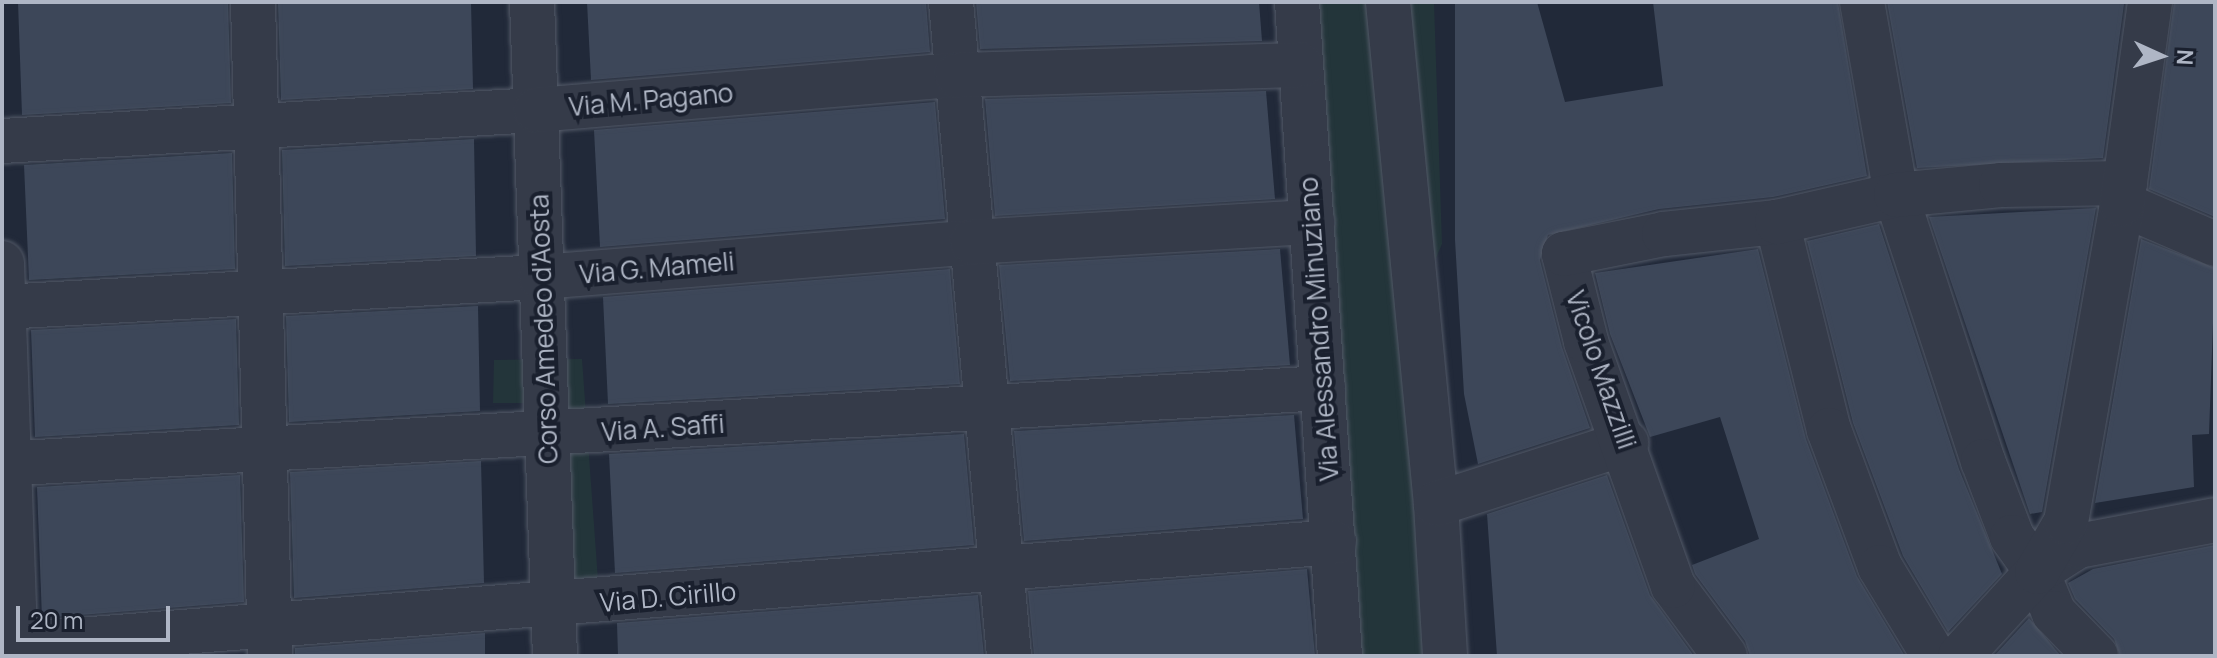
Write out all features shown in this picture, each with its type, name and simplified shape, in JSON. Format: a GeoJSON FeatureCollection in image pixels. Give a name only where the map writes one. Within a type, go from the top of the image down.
{"type":"FeatureCollection","features":[{"type":"Feature","properties":{"kind":"street"},"geometry":{"type":"LineString","coordinates":[[253,2],[262,451],[270,641]]}},
{"type":"Feature","properties":{"kind":"street","name":"Corso Amedeo d'Aosta"},"geometry":{"type":"LineString","coordinates":[[532,2],[555,656]]}},
{"type":"Feature","properties":{"kind":"street"},"geometry":{"type":"LineString","coordinates":[[951,2],[1009,656]]}},
{"type":"Feature","properties":{"kind":"street","name":"Via Alessandro Minuziano"},"geometry":{"type":"LineString","coordinates":[[1297,2],[1340,656]]}},
{"type":"Feature","properties":{"kind":"street"},"geometry":{"type":"LineString","coordinates":[[1388,2],[1436,504],[1445,656]]}},
{"type":"Feature","properties":{"kind":"street"},"geometry":{"type":"LineString","coordinates":[[1862,2],[1896,195],[1983,461],[2012,537],[2037,572],[2054,613],[2096,656]]}},
{"type":"Feature","properties":{"kind":"street"},"geometry":{"type":"LineString","coordinates":[[1960,656],[2037,572],[2066,522],[2124,194],[2150,2]]}},
{"type":"Feature","properties":{"kind":"street","name":"Via M. Pagano"},"geometry":{"type":"LineString","coordinates":[[2,141],[536,110],[957,75],[1301,65]]}},
{"type":"Feature","properties":{"kind":"street","name":"Vicolo Mazzilli"},"geometry":{"type":"LineString","coordinates":[[1725,656],[1673,586],[1626,443],[1586,341],[1564,254],[1664,234],[1777,222],[1896,195],[2001,185],[2124,194]]}},
{"type":"Feature","properties":{"kind":"street"},"geometry":{"type":"LineString","coordinates":[[2124,194],[2215,244]]}},
{"type":"Feature","properties":{"kind":"street","name":"Via G. Mameli"},"geometry":{"type":"LineString","coordinates":[[3,307],[541,277],[972,242],[1312,222]]}},
{"type":"Feature","properties":{"kind":"street"},"geometry":{"type":"LineString","coordinates":[[1777,222],[1829,430],[1880,567],[1934,656]]}},
{"type":"Feature","properties":{"kind":"street"},"geometry":{"type":"LineString","coordinates":[[2,263],[11,649]]}},
{"type":"Feature","properties":{"kind":"street","name":"Via A. Saffi"},"geometry":{"type":"LineString","coordinates":[[5,464],[548,437],[986,404],[1323,388]]}},
{"type":"Feature","properties":{"kind":"street"},"geometry":{"type":"LineString","coordinates":[[1436,504],[1626,443]]}},
{"type":"Feature","properties":{"kind":"street"},"geometry":{"type":"LineString","coordinates":[[2037,572],[2078,546],[2215,520]]}},
{"type":"Feature","properties":{"kind":"street","name":"Via D. Cirillo"},"geometry":{"type":"LineString","coordinates":[[11,649],[270,641],[554,606],[1334,542]]}},
{"type":"Feature","properties":{"kind":"shaded area"},"geometry":{"type":"Polygon","coordinates":[[[1313,2],[1434,2],[1442,244],[1414,309],[1436,656],[1359,656],[1313,2]]]}},
{"type":"Feature","properties":{"kind":"shaded area"},"geometry":{"type":"Polygon","coordinates":[[[582,359],[598,580],[571,582],[560,403],[493,403],[494,360],[582,359]]]}},
{"type":"Feature","properties":{"kind":"building"},"geometry":{"type":"Polygon","coordinates":[[[18,2],[228,2],[231,103],[22,115],[18,2]]]}},
{"type":"Feature","properties":{"kind":"building"},"geometry":{"type":"Polygon","coordinates":[[[278,2],[471,2],[473,89],[281,100],[278,2]]]}},
{"type":"Feature","properties":{"kind":"building"},"geometry":{"type":"Polygon","coordinates":[[[587,2],[926,2],[930,52],[591,80],[587,2]]]}},
{"type":"Feature","properties":{"kind":"building"},"geometry":{"type":"Polygon","coordinates":[[[976,2],[1259,2],[1262,41],[980,49],[976,2]]]}},
{"type":"Feature","properties":{"kind":"building"},"geometry":{"type":"Polygon","coordinates":[[[1455,2],[1537,2],[1565,102],[1663,86],[1653,2],[1838,2],[1867,176],[1773,197],[1659,209],[1548,235],[1540,260],[1562,347],[1590,428],[1478,464],[1464,394],[1455,240],[1455,2]]]}},
{"type":"Feature","properties":{"kind":"building"},"geometry":{"type":"Polygon","coordinates":[[[1887,2],[2124,4],[2103,158],[1917,168],[1887,2]]]}},
{"type":"Feature","properties":{"kind":"building"},"geometry":{"type":"Polygon","coordinates":[[[2174,2],[2215,2],[2215,217],[2149,189],[2174,2]]]}},
{"type":"Feature","properties":{"kind":"building"},"geometry":{"type":"Polygon","coordinates":[[[1266,91],[1275,199],[995,216],[985,99],[1266,91]]]}},
{"type":"Feature","properties":{"kind":"building"},"geometry":{"type":"Polygon","coordinates":[[[935,102],[945,219],[600,247],[594,130],[935,102]]]}},
{"type":"Feature","properties":{"kind":"building"},"geometry":{"type":"Polygon","coordinates":[[[474,139],[476,256],[285,266],[282,150],[474,139]]]}},
{"type":"Feature","properties":{"kind":"building"},"geometry":{"type":"Polygon","coordinates":[[[232,153],[235,269],[29,280],[24,165],[232,153]]]}},
{"type":"Feature","properties":{"kind":"building"},"geometry":{"type":"Polygon","coordinates":[[[2096,208],[2042,512],[2030,514],[1929,217],[2096,208]]]}},
{"type":"Feature","properties":{"kind":"building"},"geometry":{"type":"Polygon","coordinates":[[[1879,224],[1959,469],[2002,574],[1948,632],[1903,556],[1853,423],[1807,241],[1879,224]]]}},
{"type":"Feature","properties":{"kind":"building"},"geometry":{"type":"Polygon","coordinates":[[[2141,239],[2215,268],[2209,434],[2192,435],[2194,487],[2095,503],[2141,239]]]}},
{"type":"Feature","properties":{"kind":"building"},"geometry":{"type":"Polygon","coordinates":[[[1280,249],[1290,365],[1010,381],[999,265],[1280,249]]]}},
{"type":"Feature","properties":{"kind":"building"},"geometry":{"type":"Polygon","coordinates":[[[1758,249],[1806,439],[1857,576],[1905,656],[1750,656],[1745,641],[1695,574],[1692,565],[1759,539],[1720,417],[1650,437],[1610,334],[1595,273],[1758,249]]]}},
{"type":"Feature","properties":{"kind":"building"},"geometry":{"type":"Polygon","coordinates":[[[950,269],[960,384],[608,404],[603,297],[950,269]]]}},
{"type":"Feature","properties":{"kind":"building"},"geometry":{"type":"Polygon","coordinates":[[[478,306],[480,411],[289,422],[286,316],[478,306]]]}},
{"type":"Feature","properties":{"kind":"building"},"geometry":{"type":"Polygon","coordinates":[[[236,319],[239,425],[35,437],[31,330],[236,319]]]}},
{"type":"Feature","properties":{"kind":"building"},"geometry":{"type":"Polygon","coordinates":[[[1294,415],[1303,519],[1024,541],[1014,431],[1294,415]]]}},
{"type":"Feature","properties":{"kind":"building"},"geometry":{"type":"Polygon","coordinates":[[[964,434],[974,545],[615,573],[609,454],[964,434]]]}},
{"type":"Feature","properties":{"kind":"building"},"geometry":{"type":"Polygon","coordinates":[[[481,461],[484,583],[294,598],[290,472],[481,461]]]}},
{"type":"Feature","properties":{"kind":"building"},"geometry":{"type":"Polygon","coordinates":[[[240,475],[244,602],[42,618],[37,487],[240,475]]]}},
{"type":"Feature","properties":{"kind":"building"},"geometry":{"type":"Polygon","coordinates":[[[1607,475],[1650,595],[1694,656],[1497,656],[1487,514],[1607,475]]]}},
{"type":"Feature","properties":{"kind":"building"},"geometry":{"type":"Polygon","coordinates":[[[2215,545],[2215,656],[2120,656],[2114,639],[2075,599],[2068,583],[2093,569],[2215,545]]]}},
{"type":"Feature","properties":{"kind":"building"},"geometry":{"type":"Polygon","coordinates":[[[1307,569],[1315,656],[1034,656],[1028,591],[1307,569]]]}},
{"type":"Feature","properties":{"kind":"building"},"geometry":{"type":"Polygon","coordinates":[[[978,595],[984,656],[618,656],[617,623],[978,595]]]}},
{"type":"Feature","properties":{"kind":"building"},"geometry":{"type":"Polygon","coordinates":[[[2029,618],[2061,656],[1994,656],[2029,618]]]}},
{"type":"Feature","properties":{"kind":"building"},"geometry":{"type":"Polygon","coordinates":[[[485,633],[485,656],[295,656],[295,648],[485,633]]]}}]}
